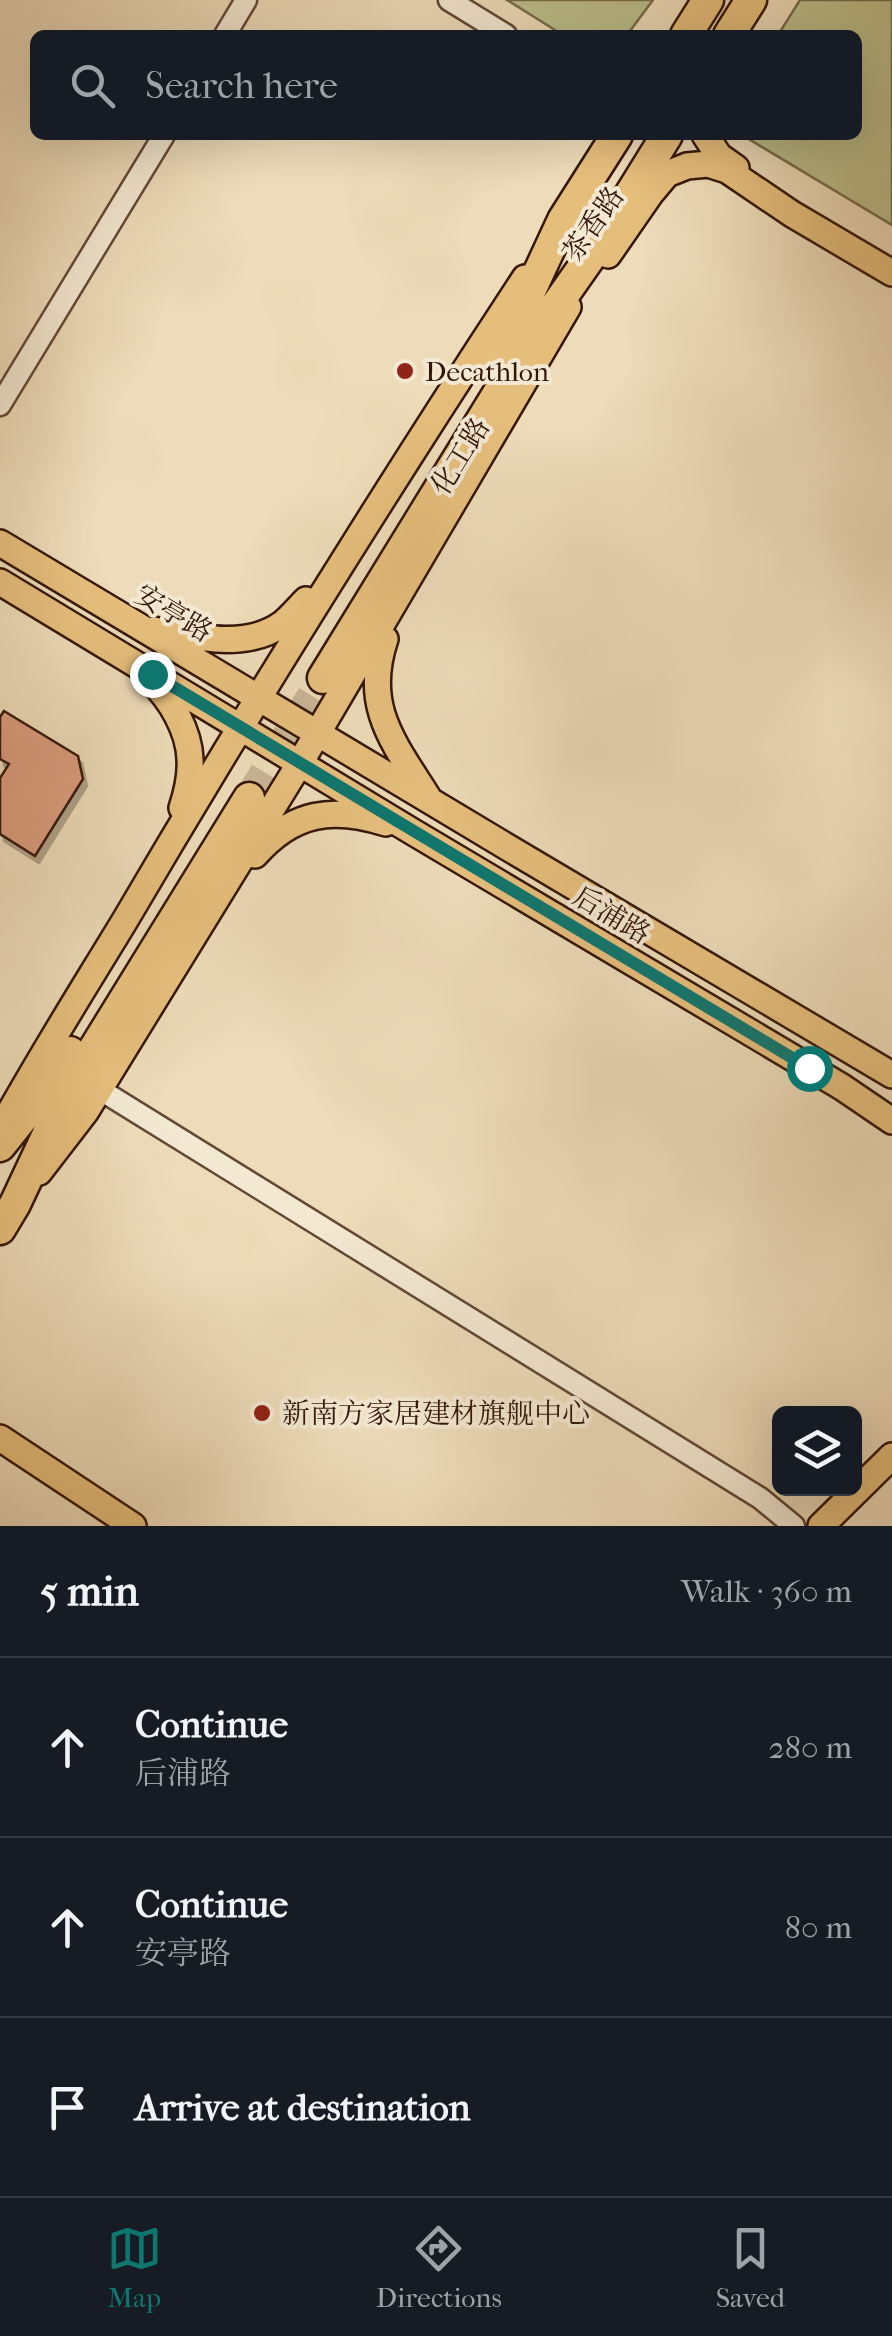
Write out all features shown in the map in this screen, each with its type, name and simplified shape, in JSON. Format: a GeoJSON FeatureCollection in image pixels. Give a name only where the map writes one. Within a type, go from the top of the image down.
{"type":"FeatureCollection","features":[{"type":"Feature","properties":{"kind":"highway"},"geometry":{"type":"LineString","coordinates":[[689,30],[708,0]]}},
{"type":"Feature","properties":{"kind":"highway"},"geometry":{"type":"LineString","coordinates":[[732,30],[751,0]]}},
{"type":"Feature","properties":{"kind":"highway","name":"化工路"},"geometry":{"type":"LineString","coordinates":[[614,140],[564,220],[506,343],[315,674],[664,140]]}},
{"type":"Feature","properties":{"kind":"highway"},"geometry":{"type":"LineString","coordinates":[[0,1146],[52,1081],[242,793],[68,1091],[8,1217]]}},
{"type":"Feature","properties":{"kind":"main road"},"geometry":{"type":"LineString","coordinates":[[707,140],[732,166],[892,257]]}},
{"type":"Feature","properties":{"kind":"main road","name":"茶香路"},"geometry":{"type":"LineString","coordinates":[[560,325],[660,182],[675,170],[696,164],[727,170],[892,273]]}},
{"type":"Feature","properties":{"kind":"main road"},"geometry":{"type":"LineString","coordinates":[[0,1130],[239,727],[564,220]]}},
{"type":"Feature","properties":{"kind":"main road"},"geometry":{"type":"LineString","coordinates":[[8,1217],[86,1110],[318,734],[560,325],[600,243]]}},
{"type":"Feature","properties":{"kind":"main road","name":"安亭路"},"geometry":{"type":"LineString","coordinates":[[0,543],[318,734]]}},
{"type":"Feature","properties":{"kind":"main road"},"geometry":{"type":"LineString","coordinates":[[141,628],[219,639],[262,634],[283,623],[341,565]]}},
{"type":"Feature","properties":{"kind":"main road"},"geometry":{"type":"LineString","coordinates":[[0,582],[300,763]]}},
{"type":"Feature","properties":{"kind":"main road"},"geometry":{"type":"LineString","coordinates":[[399,597],[378,660],[378,707],[400,753],[432,803]]}},
{"type":"Feature","properties":{"kind":"main road"},"geometry":{"type":"LineString","coordinates":[[124,657],[160,689],[184,730],[190,758],[188,790],[174,835]]}},
{"type":"Feature","properties":{"kind":"main road","name":"后浦路"},"geometry":{"type":"LineString","coordinates":[[318,734],[892,1075]]}},
{"type":"Feature","properties":{"kind":"main road","name":"后浦路"},"geometry":{"type":"LineString","coordinates":[[300,763],[892,1121]]}},
{"type":"Feature","properties":{"kind":"main road"},"geometry":{"type":"LineString","coordinates":[[218,896],[273,834],[308,817],[351,816],[413,832]]}},
{"type":"Feature","properties":{"kind":"main road"},"geometry":{"type":"LineString","coordinates":[[0,1438],[134,1526]]}},
{"type":"Feature","properties":{"kind":"main road"},"geometry":{"type":"LineString","coordinates":[[0,1456],[105,1526]]}},
{"type":"Feature","properties":{"kind":"main road"},"geometry":{"type":"LineString","coordinates":[[821,1526],[892,1456]]}},
{"type":"Feature","properties":{"kind":"main road"},"geometry":{"type":"LineString","coordinates":[[838,1526],[892,1474]]}},
{"type":"Feature","properties":{"kind":"street"},"geometry":{"type":"LineString","coordinates":[[227,30],[246,0]]}},
{"type":"Feature","properties":{"kind":"street"},"geometry":{"type":"LineString","coordinates":[[449,0],[498,30]]}},
{"type":"Feature","properties":{"kind":"street"},"geometry":{"type":"LineString","coordinates":[[0,406],[161,140]]}},
{"type":"Feature","properties":{"kind":"street"},"geometry":{"type":"LineString","coordinates":[[99,1089],[760,1498],[794,1526]]}},
{"type":"Feature","properties":{"kind":"green space"},"geometry":{"type":"Polygon","coordinates":[[[507,0],[653,0],[631,30],[555,30],[507,0]]]}},
{"type":"Feature","properties":{"kind":"green space"},"geometry":{"type":"Polygon","coordinates":[[[800,0],[892,0],[892,225],[750,140],[862,140],[862,30],[781,30],[800,0]]]}},
{"type":"Feature","properties":{"kind":"building"},"geometry":{"type":"Polygon","coordinates":[[[4,711],[78,756],[83,779],[35,856],[0,834],[0,778],[9,764],[0,759],[0,717],[4,711]]]}},
{"type":"Feature","properties":{"kind":"tunnel"},"geometry":{"type":"LineString","coordinates":[[249,798],[323,678]]}},
{"type":"Feature","properties":{"kind":"place","name":"Decathlon"},"geometry":{"type":"Point","coordinates":[405,371]}},
{"type":"Feature","properties":{"kind":"place","name":"新南方家居建材旗舰中心"},"geometry":{"type":"Point","coordinates":[262,1413]}},
{"type":"Feature","properties":{"kind":"route"},"geometry":{"type":"LineString","coordinates":[[152,674],[809,1068]]}}]}
